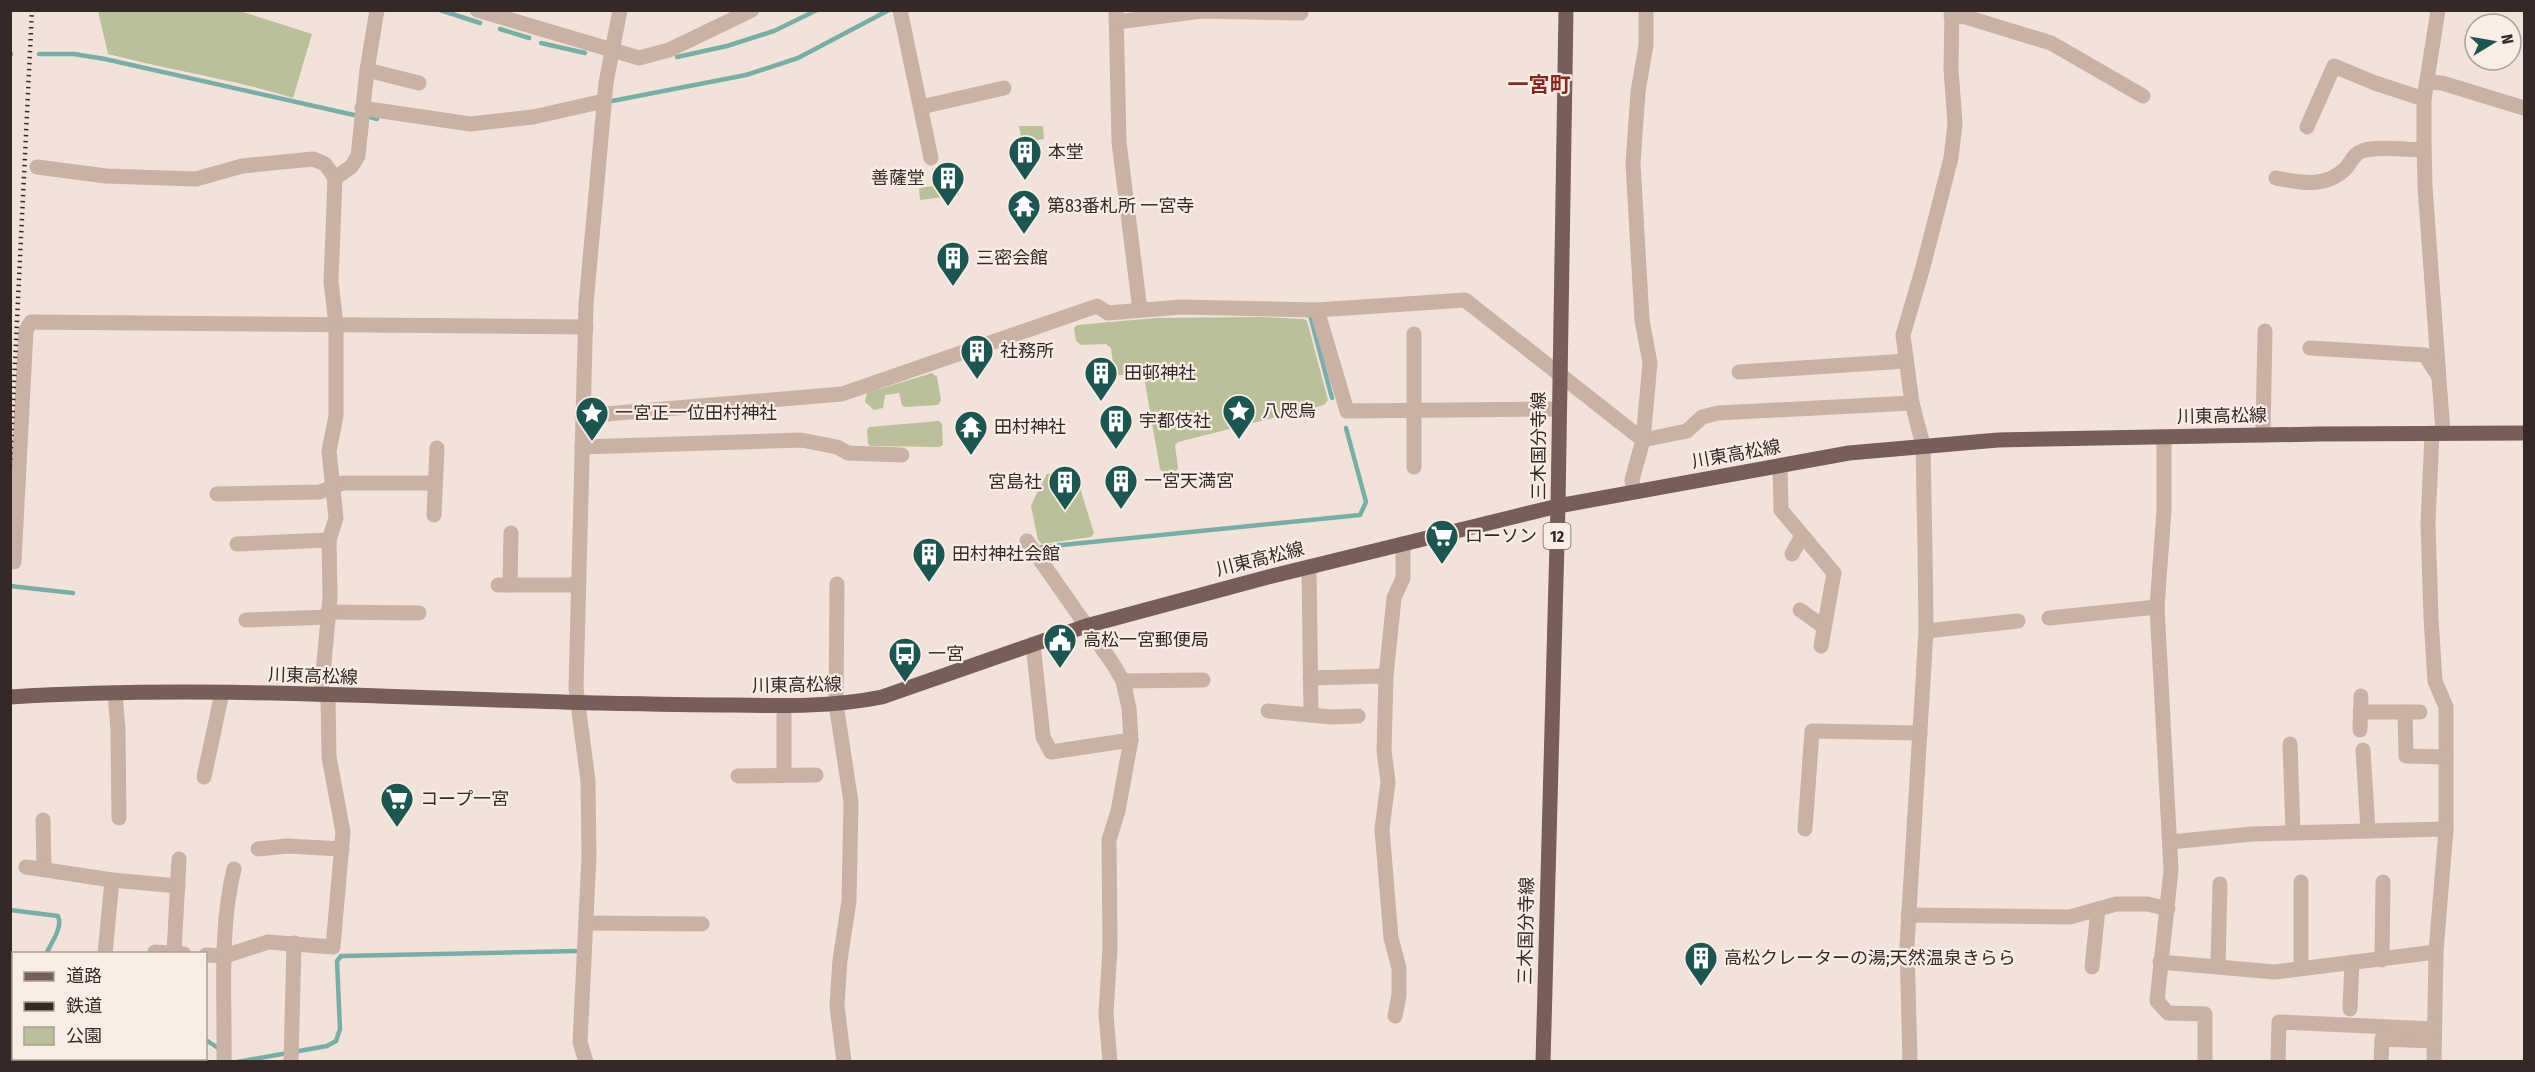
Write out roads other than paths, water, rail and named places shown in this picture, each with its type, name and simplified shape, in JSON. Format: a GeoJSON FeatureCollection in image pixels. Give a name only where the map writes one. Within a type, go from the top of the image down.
{"type":"FeatureCollection","features":[{"type":"Feature","properties":{"kind":"main road","name":"三木国分寺線"},"geometry":{"type":"LineString","coordinates":[[1543,1062],[1558,506],[1566,10]]}},
{"type":"Feature","properties":{"kind":"main road","name":"川東高松線"},"geometry":{"type":"LineString","coordinates":[[10,697],[115,693],[222,693],[576,703],[784,706],[836,704],[882,697],[1086,626],[1172,601],[1309,567],[1558,506],[1849,453],[1998,440],[2524,433]]}},
{"type":"Feature","properties":{"kind":"street"},"geometry":{"type":"LineString","coordinates":[[335,178],[351,167],[358,156],[362,108],[377,10]]}},
{"type":"Feature","properties":{"kind":"street"},"geometry":{"type":"LineString","coordinates":[[477,10],[639,58],[657,55],[752,10]]}},
{"type":"Feature","properties":{"kind":"street"},"geometry":{"type":"LineString","coordinates":[[582,1060],[580,1042],[589,856],[588,781],[576,703],[582,416],[586,327],[604,101],[620,10]]}},
{"type":"Feature","properties":{"kind":"street"},"geometry":{"type":"LineString","coordinates":[[900,10],[931,158]]}},
{"type":"Feature","properties":{"kind":"street"},"geometry":{"type":"LineString","coordinates":[[1634,491],[1632,480],[1643,440],[1650,363],[1642,320],[1633,163],[1638,92],[1646,45],[1646,10]]}},
{"type":"Feature","properties":{"kind":"street"},"geometry":{"type":"LineString","coordinates":[[2433,1062],[2436,952],[2446,829],[2446,707],[2435,681],[2431,618],[2428,524],[2438,433],[2439,377],[2424,150],[2424,99],[2438,10]]}},
{"type":"Feature","properties":{"kind":"street"},"geometry":{"type":"LineString","coordinates":[[1140,310],[1119,142],[1116,16],[1202,12],[1301,13]]}},
{"type":"Feature","properties":{"kind":"street"},"geometry":{"type":"LineString","coordinates":[[1910,1062],[1908,915],[1926,631],[1923,446],[1912,403],[1903,335],[1951,158],[1955,124],[1951,69],[1952,13],[2051,43],[2143,96]]}},
{"type":"Feature","properties":{"kind":"street"},"geometry":{"type":"LineString","coordinates":[[2307,127],[2334,66],[2375,83],[2424,99]]}},
{"type":"Feature","properties":{"kind":"street"},"geometry":{"type":"LineString","coordinates":[[367,70],[419,83]]}},
{"type":"Feature","properties":{"kind":"street"},"geometry":{"type":"LineString","coordinates":[[2427,82],[2442,83],[2524,108]]}},
{"type":"Feature","properties":{"kind":"street"},"geometry":{"type":"LineString","coordinates":[[921,107],[1005,88]]}},
{"type":"Feature","properties":{"kind":"street"},"geometry":{"type":"LineString","coordinates":[[362,108],[470,124],[533,117],[604,101]]}},
{"type":"Feature","properties":{"kind":"street"},"geometry":{"type":"LineString","coordinates":[[2276,178],[2306,184],[2325,182],[2335,178],[2348,167],[2358,152],[2367,149],[2424,150]]}},
{"type":"Feature","properties":{"kind":"street"},"geometry":{"type":"LineString","coordinates":[[37,167],[106,176],[188,179],[242,166],[313,159],[325,164],[335,178],[331,282],[336,324],[336,416],[329,451],[336,518],[329,540],[324,695],[329,757],[343,831],[333,947],[268,942],[225,956],[207,955]]}},
{"type":"Feature","properties":{"kind":"street"},"geometry":{"type":"LineString","coordinates":[[582,416],[842,394],[1097,306],[1108,313],[1181,308],[1317,310],[1465,300],[1643,440],[1687,431],[1702,417],[1718,413],[1912,403]]}},
{"type":"Feature","properties":{"kind":"street"},"geometry":{"type":"LineString","coordinates":[[1317,310],[1347,411],[1414,412],[1558,408]]}},
{"type":"Feature","properties":{"kind":"street"},"geometry":{"type":"LineString","coordinates":[[14,562],[26,330],[31,322],[586,327]]}},
{"type":"Feature","properties":{"kind":"street"},"geometry":{"type":"LineString","coordinates":[[2263,435],[2265,331]]}},
{"type":"Feature","properties":{"kind":"street"},"geometry":{"type":"LineString","coordinates":[[1414,334],[1414,467]]}},
{"type":"Feature","properties":{"kind":"street"},"geometry":{"type":"LineString","coordinates":[[2310,348],[2425,355],[2439,377]]}},
{"type":"Feature","properties":{"kind":"street"},"geometry":{"type":"LineString","coordinates":[[1739,372],[1906,362]]}},
{"type":"Feature","properties":{"kind":"street"},"geometry":{"type":"LineString","coordinates":[[2164,437],[2164,510],[2157,607],[2171,870],[2157,1001],[2168,1013],[2205,1014],[2205,1062]]}},
{"type":"Feature","properties":{"kind":"street"},"geometry":{"type":"LineString","coordinates":[[582,447],[801,440],[837,447],[848,453],[902,455]]}},
{"type":"Feature","properties":{"kind":"street"},"geometry":{"type":"LineString","coordinates":[[434,515],[437,448]]}},
{"type":"Feature","properties":{"kind":"street"},"geometry":{"type":"LineString","coordinates":[[1780,466],[1781,510],[1834,573],[1821,646]]}},
{"type":"Feature","properties":{"kind":"street"},"geometry":{"type":"LineString","coordinates":[[217,494],[320,492],[343,483],[435,483]]}},
{"type":"Feature","properties":{"kind":"street"},"geometry":{"type":"LineString","coordinates":[[511,533],[504,585],[578,585]]}},
{"type":"Feature","properties":{"kind":"street"},"geometry":{"type":"LineString","coordinates":[[1792,554],[1802,536]]}},
{"type":"Feature","properties":{"kind":"street"},"geometry":{"type":"LineString","coordinates":[[237,544],[329,540]]}},
{"type":"Feature","properties":{"kind":"street"},"geometry":{"type":"LineString","coordinates":[[1027,542],[1123,681],[1129,708],[1131,740],[1118,811],[1109,840],[1110,948],[1106,1014],[1110,1062]]}},
{"type":"Feature","properties":{"kind":"street"},"geometry":{"type":"LineString","coordinates":[[1395,1016],[1399,994],[1399,968],[1391,938],[1382,829],[1388,782],[1384,751],[1386,676],[1394,598],[1403,578],[1403,544]]}},
{"type":"Feature","properties":{"kind":"street"},"geometry":{"type":"LineString","coordinates":[[1309,567],[1311,715]]}},
{"type":"Feature","properties":{"kind":"street"},"geometry":{"type":"LineString","coordinates":[[837,584],[836,704],[850,802],[849,900],[840,960],[837,1006],[844,1062]]}},
{"type":"Feature","properties":{"kind":"street"},"geometry":{"type":"LineString","coordinates":[[2049,618],[2157,607]]}},
{"type":"Feature","properties":{"kind":"street"},"geometry":{"type":"LineString","coordinates":[[1800,610],[1824,627]]}},
{"type":"Feature","properties":{"kind":"street"},"geometry":{"type":"LineString","coordinates":[[246,620],[419,613]]}},
{"type":"Feature","properties":{"kind":"street"},"geometry":{"type":"LineString","coordinates":[[1926,631],[2018,621]]}},
{"type":"Feature","properties":{"kind":"street"},"geometry":{"type":"LineString","coordinates":[[1033,644],[1043,737],[1051,752],[1131,740]]}},
{"type":"Feature","properties":{"kind":"street"},"geometry":{"type":"LineString","coordinates":[[1310,678],[1386,676]]}},
{"type":"Feature","properties":{"kind":"street"},"geometry":{"type":"LineString","coordinates":[[1123,681],[1203,680]]}},
{"type":"Feature","properties":{"kind":"street"},"geometry":{"type":"LineString","coordinates":[[115,693],[118,730],[119,818]]}},
{"type":"Feature","properties":{"kind":"street"},"geometry":{"type":"LineString","coordinates":[[204,777],[222,693]]}},
{"type":"Feature","properties":{"kind":"street"},"geometry":{"type":"LineString","coordinates":[[2360,730],[2361,696]]}},
{"type":"Feature","properties":{"kind":"street"},"geometry":{"type":"LineString","coordinates":[[784,706],[784,775]]}},
{"type":"Feature","properties":{"kind":"street"},"geometry":{"type":"LineString","coordinates":[[1268,711],[1358,716]]}},
{"type":"Feature","properties":{"kind":"street"},"geometry":{"type":"LineString","coordinates":[[2360,712],[2420,712]]}},
{"type":"Feature","properties":{"kind":"street"},"geometry":{"type":"LineString","coordinates":[[2404,712],[2406,756],[2446,757]]}},
{"type":"Feature","properties":{"kind":"street"},"geometry":{"type":"LineString","coordinates":[[1805,828],[1812,731],[1920,733]]}},
{"type":"Feature","properties":{"kind":"street"},"geometry":{"type":"LineString","coordinates":[[2290,744],[2293,832]]}},
{"type":"Feature","properties":{"kind":"street"},"geometry":{"type":"LineString","coordinates":[[2362,750],[2368,831]]}},
{"type":"Feature","properties":{"kind":"street"},"geometry":{"type":"LineString","coordinates":[[738,776],[816,775]]}},
{"type":"Feature","properties":{"kind":"street"},"geometry":{"type":"LineString","coordinates":[[43,820],[44,869]]}},
{"type":"Feature","properties":{"kind":"street"},"geometry":{"type":"LineString","coordinates":[[2170,842],[2293,832],[2446,829]]}},
{"type":"Feature","properties":{"kind":"street"},"geometry":{"type":"LineString","coordinates":[[258,849],[287,846],[342,849]]}},
{"type":"Feature","properties":{"kind":"street"},"geometry":{"type":"LineString","coordinates":[[174,952],[179,859]]}},
{"type":"Feature","properties":{"kind":"street"},"geometry":{"type":"LineString","coordinates":[[27,867],[112,880],[178,886]]}},
{"type":"Feature","properties":{"kind":"street"},"geometry":{"type":"LineString","coordinates":[[224,1054],[225,956],[229,888],[234,869]]}},
{"type":"Feature","properties":{"kind":"street"},"geometry":{"type":"LineString","coordinates":[[105,952],[112,880]]}},
{"type":"Feature","properties":{"kind":"street"},"geometry":{"type":"LineString","coordinates":[[2301,882],[2301,968]]}},
{"type":"Feature","properties":{"kind":"street"},"geometry":{"type":"LineString","coordinates":[[2382,960],[2383,882]]}},
{"type":"Feature","properties":{"kind":"street"},"geometry":{"type":"LineString","coordinates":[[2218,967],[2220,884]]}},
{"type":"Feature","properties":{"kind":"street"},"geometry":{"type":"LineString","coordinates":[[1908,915],[2070,917],[2116,904],[2148,904],[2168,909]]}},
{"type":"Feature","properties":{"kind":"street"},"geometry":{"type":"LineString","coordinates":[[2092,967],[2098,909]]}},
{"type":"Feature","properties":{"kind":"street"},"geometry":{"type":"LineString","coordinates":[[587,923],[702,924]]}},
{"type":"Feature","properties":{"kind":"street"},"geometry":{"type":"LineString","coordinates":[[292,1056],[294,943]]}},
{"type":"Feature","properties":{"kind":"street"},"geometry":{"type":"LineString","coordinates":[[2160,962],[2275,972],[2436,952]]}},
{"type":"Feature","properties":{"kind":"street"},"geometry":{"type":"LineString","coordinates":[[2350,1009],[2352,962]]}},
{"type":"Feature","properties":{"kind":"street"},"geometry":{"type":"LineString","coordinates":[[2278,1062],[2279,1022],[2434,1035]]}},
{"type":"Feature","properties":{"kind":"street"},"geometry":{"type":"LineString","coordinates":[[2381,1062],[2382,1039],[2434,1035]]}},
{"type":"Feature","properties":{"kind":"waterway"},"geometry":{"type":"LineString","coordinates":[[440,10],[480,23]]}},
{"type":"Feature","properties":{"kind":"waterway"},"geometry":{"type":"LineString","coordinates":[[677,57],[727,46],[774,31],[817,10]]}},
{"type":"Feature","properties":{"kind":"waterway"},"geometry":{"type":"LineString","coordinates":[[612,101],[746,75],[798,58],[889,10]]}},
{"type":"Feature","properties":{"kind":"waterway"},"geometry":{"type":"LineString","coordinates":[[500,29],[529,38]]}},
{"type":"Feature","properties":{"kind":"waterway"},"geometry":{"type":"LineString","coordinates":[[541,43],[585,53]]}},
{"type":"Feature","properties":{"kind":"waterway"},"geometry":{"type":"LineString","coordinates":[[39,54],[74,54],[105,59],[354,115]]}},
{"type":"Feature","properties":{"kind":"waterway"},"geometry":{"type":"LineString","coordinates":[[366,116],[377,119]]}},
{"type":"Feature","properties":{"kind":"waterway"},"geometry":{"type":"LineString","coordinates":[[1307,315],[1310,315],[1332,398]]}},
{"type":"Feature","properties":{"kind":"waterway"},"geometry":{"type":"LineString","coordinates":[[1042,547],[1360,515],[1366,502],[1346,428]]}},
{"type":"Feature","properties":{"kind":"waterway"},"geometry":{"type":"LineString","coordinates":[[10,586],[73,593]]}},
{"type":"Feature","properties":{"kind":"waterway"},"geometry":{"type":"LineString","coordinates":[[10,910],[58,916],[58,930],[47,952]]}},
{"type":"Feature","properties":{"kind":"waterway"},"geometry":{"type":"LineString","coordinates":[[237,1062],[327,1046],[336,1041],[340,1029],[337,961],[341,956],[576,951]]}},
{"type":"Feature","properties":{"kind":"waterway"},"geometry":{"type":"LineString","coordinates":[[207,1041],[221,1050]]}},
{"type":"Feature","properties":{"kind":"railway"},"geometry":{"type":"LineString","coordinates":[[10,466],[32,10]]}},
{"type":"Feature","properties":{"kind":"place","name":"本堂"},"geometry":{"type":"Point","coordinates":[1025,181]}},
{"type":"Feature","properties":{"kind":"place","name":"善薩堂"},"geometry":{"type":"Point","coordinates":[948,207]}},
{"type":"Feature","properties":{"kind":"place","name":"第83番札所 一宮寺"},"geometry":{"type":"Point","coordinates":[1024,235]}},
{"type":"Feature","properties":{"kind":"place","name":"三密会館"},"geometry":{"type":"Point","coordinates":[953,287]}},
{"type":"Feature","properties":{"kind":"place","name":"社務所"},"geometry":{"type":"Point","coordinates":[977,380]}},
{"type":"Feature","properties":{"kind":"place","name":"田邨神社"},"geometry":{"type":"Point","coordinates":[1101,402]}},
{"type":"Feature","properties":{"kind":"place","name":"八咫烏"},"geometry":{"type":"Point","coordinates":[1239,440]}},
{"type":"Feature","properties":{"kind":"place","name":"一宮正一位田村神社"},"geometry":{"type":"Point","coordinates":[592,442]}},
{"type":"Feature","properties":{"kind":"place","name":"宇都伎社"},"geometry":{"type":"Point","coordinates":[1116,450]}},
{"type":"Feature","properties":{"kind":"place","name":"田村神社"},"geometry":{"type":"Point","coordinates":[971,456]}},
{"type":"Feature","properties":{"kind":"place","name":"一宮天満宮"},"geometry":{"type":"Point","coordinates":[1121,510]}},
{"type":"Feature","properties":{"kind":"place","name":"宮島社"},"geometry":{"type":"Point","coordinates":[1065,511]}},
{"type":"Feature","properties":{"kind":"place","name":"ローソン"},"geometry":{"type":"Point","coordinates":[1442,565]}},
{"type":"Feature","properties":{"kind":"place","name":"田村神社会館"},"geometry":{"type":"Point","coordinates":[929,583]}},
{"type":"Feature","properties":{"kind":"place","name":"高松一宮郵便局"},"geometry":{"type":"Point","coordinates":[1060,669]}},
{"type":"Feature","properties":{"kind":"place","name":"一宮"},"geometry":{"type":"Point","coordinates":[905,683]}},
{"type":"Feature","properties":{"kind":"place","name":"コープ一宮"},"geometry":{"type":"Point","coordinates":[397,828]}},
{"type":"Feature","properties":{"kind":"place","name":"高松クレーターの湯;天然温泉きらら"},"geometry":{"type":"Point","coordinates":[1701,987]}},
{"type":"Feature","properties":{"kind":"district","name":"一宮町"},"geometry":{"type":"Point","coordinates":[1539,85]}}]}
